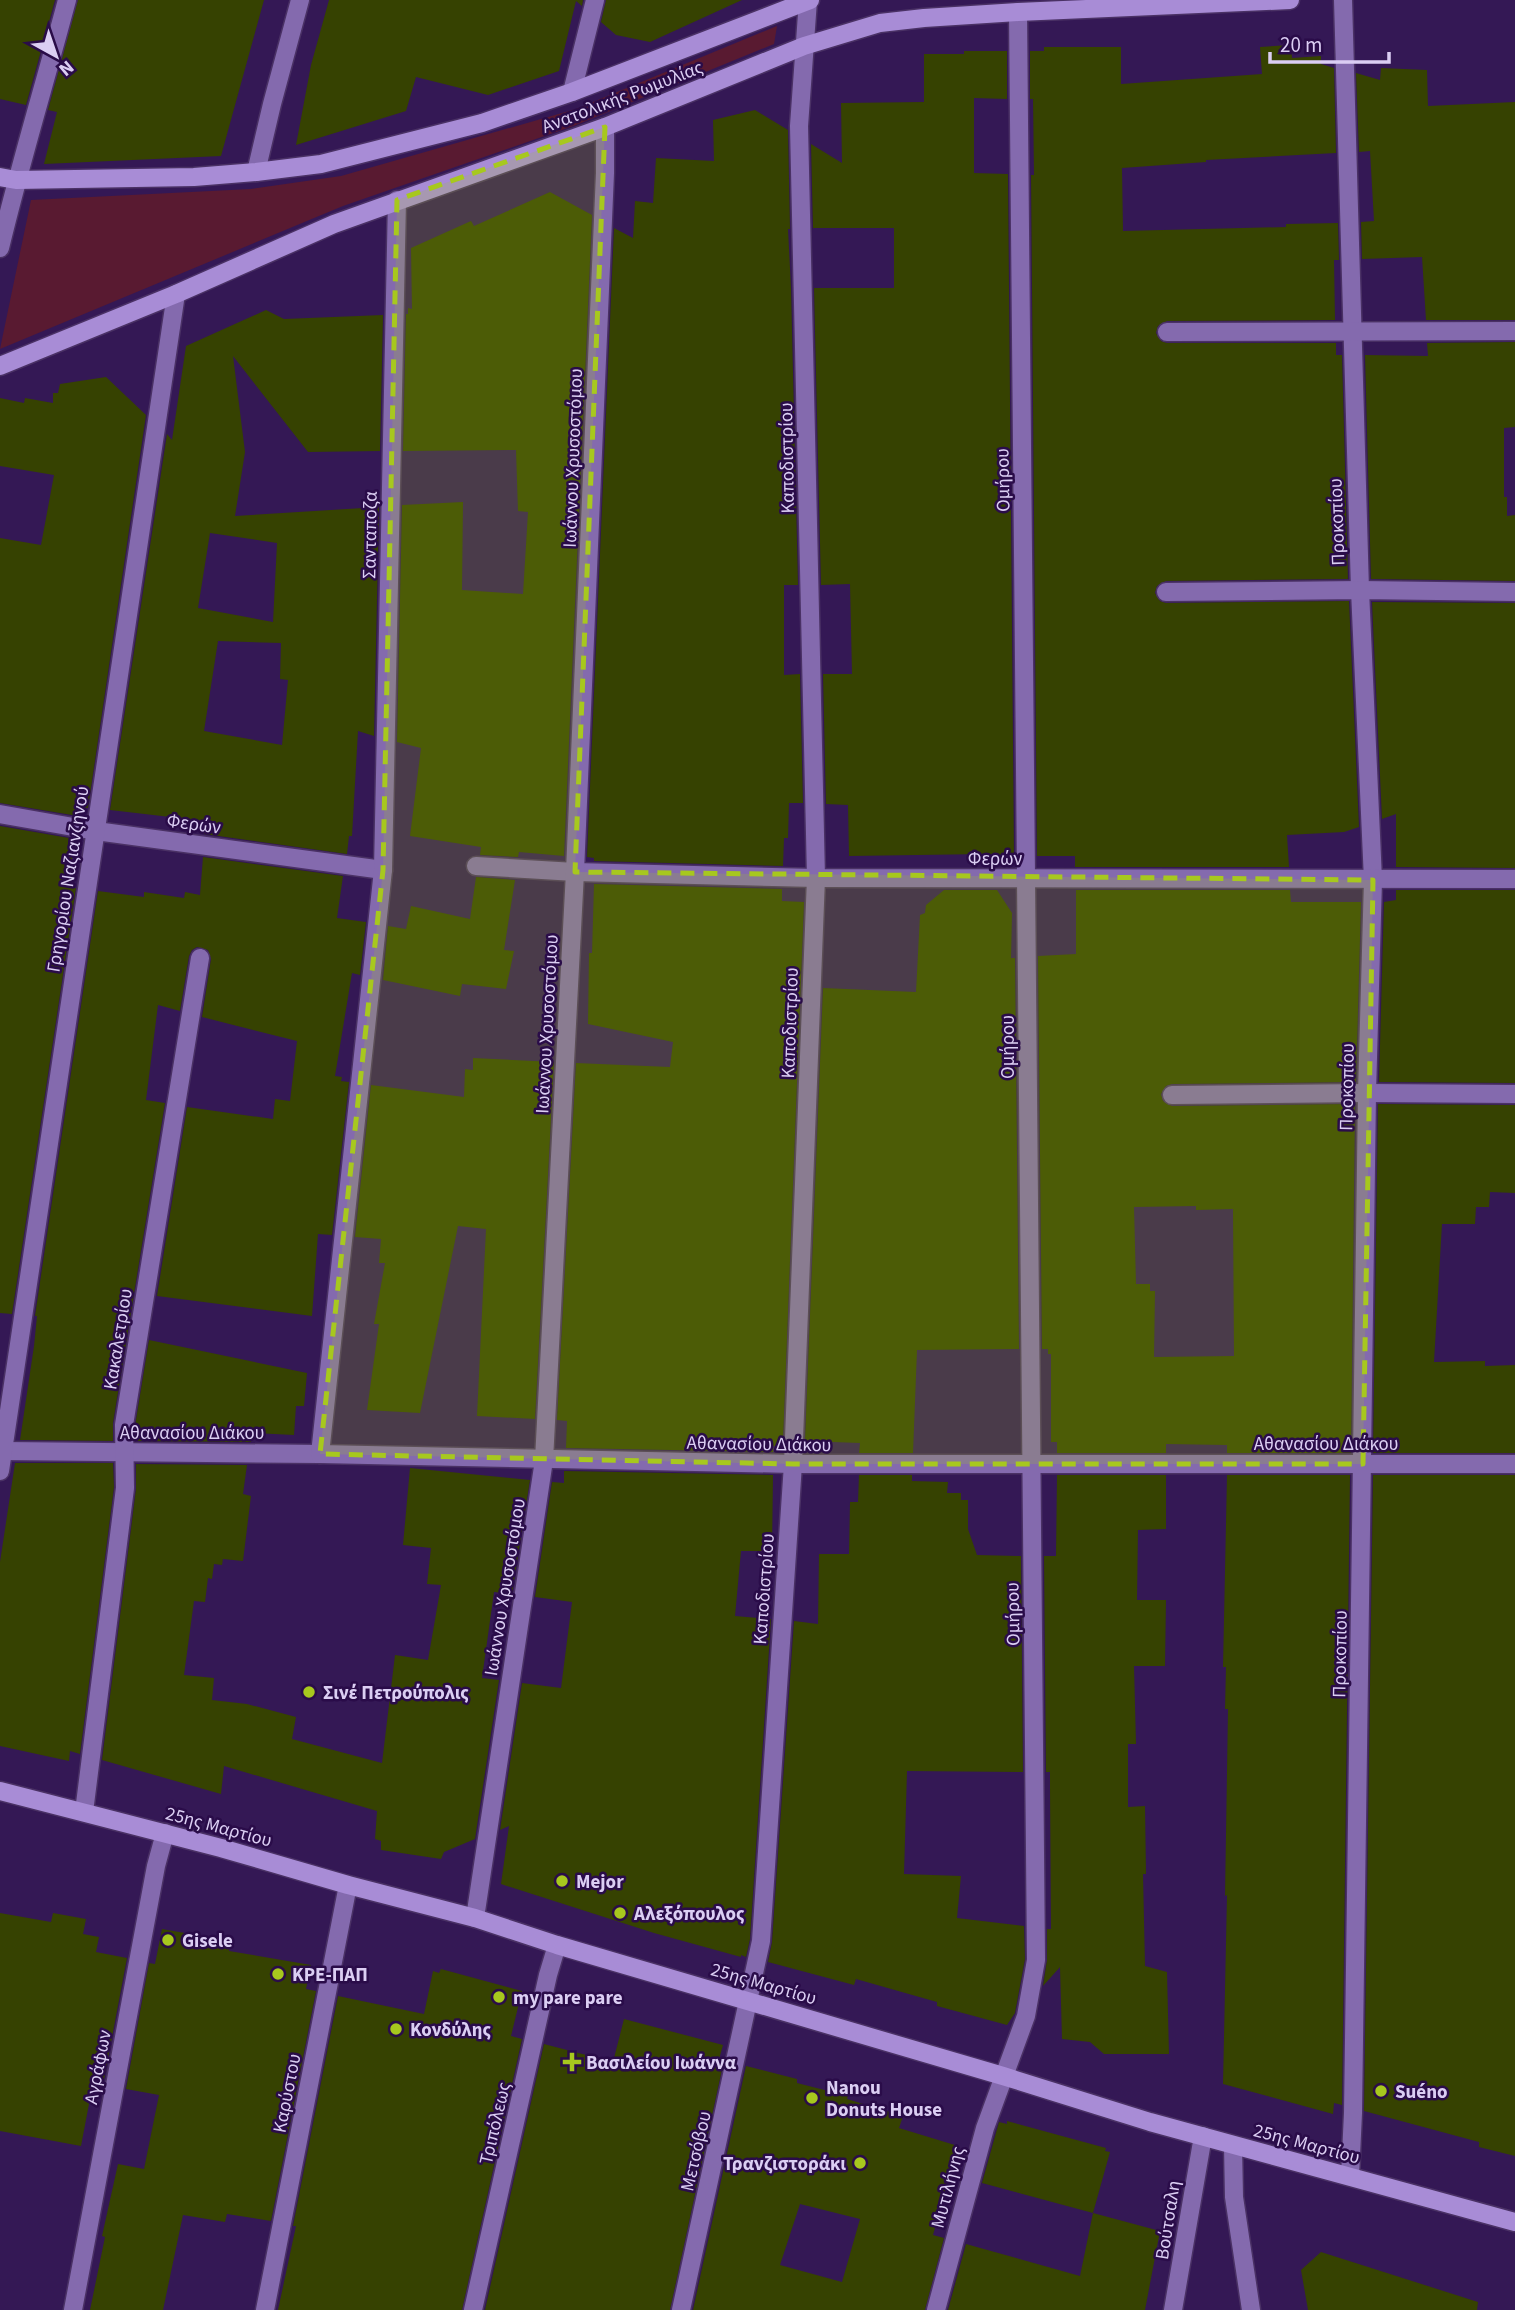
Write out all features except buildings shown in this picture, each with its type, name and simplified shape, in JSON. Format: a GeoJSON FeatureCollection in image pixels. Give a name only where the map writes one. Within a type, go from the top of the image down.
{"type":"FeatureCollection","features":[{"type":"Feature","properties":{"kind":"main road","name":"Ανατολικής Ρωμυλίας"},"geometry":{"type":"LineString","coordinates":[[8,178],[194,177],[256,173],[321,164],[482,122],[572,92],[809,0]]}},
{"type":"Feature","properties":{"kind":"main road","name":"Ανατολικής Ρωμυλίας"},"geometry":{"type":"LineString","coordinates":[[0,366],[176,294],[334,224],[605,127],[804,46],[880,23],[1018,12],[1290,0]]}},
{"type":"Feature","properties":{"kind":"main road","name":"25ης Μαρτίου"},"geometry":{"type":"LineString","coordinates":[[0,1791],[475,1918],[557,1945],[1150,2122],[1515,2222]]}},
{"type":"Feature","properties":{"kind":"street"},"geometry":{"type":"LineString","coordinates":[[0,247],[8,178],[40,105],[67,0]]}},
{"type":"Feature","properties":{"kind":"street"},"geometry":{"type":"LineString","coordinates":[[256,173],[300,0]]}},
{"type":"Feature","properties":{"kind":"street"},"geometry":{"type":"LineString","coordinates":[[572,92],[595,0]]}},
{"type":"Feature","properties":{"kind":"street","name":"Καποδιστρίου"},"geometry":{"type":"LineString","coordinates":[[750,2001],[761,1941],[793,1464],[816,878],[800,140],[809,0]]}},
{"type":"Feature","properties":{"kind":"street","name":"Προκοπίου"},"geometry":{"type":"LineString","coordinates":[[1343,0],[1351,333],[1373,880],[1367,1093],[1350,2176]]}},
{"type":"Feature","properties":{"kind":"street","name":"Ομήρου"},"geometry":{"type":"LineString","coordinates":[[1003,2076],[1026,2016],[1036,1960],[1018,12]]}},
{"type":"Feature","properties":{"kind":"street","name":"Ιωάννου Χρυσοστόμου"},"geometry":{"type":"LineString","coordinates":[[475,1918],[544,1460],[575,872],[605,127]]}},
{"type":"Feature","properties":{"kind":"street","name":"Σανταποζα"},"geometry":{"type":"LineString","coordinates":[[320,1454],[383,870],[397,200]]}},
{"type":"Feature","properties":{"kind":"street","name":"Γρηγορίου Ναζιανζηνού"},"geometry":{"type":"LineString","coordinates":[[0,1471],[176,294]]}},
{"type":"Feature","properties":{"kind":"street"},"geometry":{"type":"LineString","coordinates":[[1167,332],[1515,331]]}},
{"type":"Feature","properties":{"kind":"street"},"geometry":{"type":"LineString","coordinates":[[1166,592],[1515,592]]}},
{"type":"Feature","properties":{"kind":"street","name":"Φερών"},"geometry":{"type":"LineString","coordinates":[[0,814],[96,831],[383,870]]}},
{"type":"Feature","properties":{"kind":"street","name":"Φερών"},"geometry":{"type":"LineString","coordinates":[[476,866],[575,872],[816,878],[1515,879]]}},
{"type":"Feature","properties":{"kind":"street","name":"Κακαλετρίου"},"geometry":{"type":"LineString","coordinates":[[84,1812],[125,1488],[124,1425],[200,958]]}},
{"type":"Feature","properties":{"kind":"street"},"geometry":{"type":"LineString","coordinates":[[1172,1095],[1515,1094]]}},
{"type":"Feature","properties":{"kind":"street","name":"Αθανασίου Διάκου"},"geometry":{"type":"LineString","coordinates":[[3,1451],[320,1454],[793,1464],[1515,1464]]}},
{"type":"Feature","properties":{"kind":"street","name":"Αγράφων"},"geometry":{"type":"LineString","coordinates":[[73,2310],[156,1866],[165,1833]]}},
{"type":"Feature","properties":{"kind":"street","name":"Καρύστου"},"geometry":{"type":"LineString","coordinates":[[265,2310],[348,1885]]}},
{"type":"Feature","properties":{"kind":"street","name":"Τριπόλεως"},"geometry":{"type":"LineString","coordinates":[[473,2310],[557,1945]]}},
{"type":"Feature","properties":{"kind":"street","name":"Μετσόβου"},"geometry":{"type":"LineString","coordinates":[[681,2310],[750,2001]]}},
{"type":"Feature","properties":{"kind":"street","name":"Μυτιλήνης"},"geometry":{"type":"LineString","coordinates":[[936,2310],[985,2128],[1003,2076]]}},
{"type":"Feature","properties":{"kind":"street","name":"Βούτσαλη"},"geometry":{"type":"LineString","coordinates":[[1173,2310],[1203,2136]]}},
{"type":"Feature","properties":{"kind":"street"},"geometry":{"type":"LineString","coordinates":[[1233,2146],[1234,2197],[1251,2310]]}},
{"type":"Feature","properties":{"kind":"highlighted area"},"geometry":{"type":"Polygon","coordinates":[[[605,127],[575,872],[1373,880],[1363,1464],[793,1464],[320,1454],[383,870],[397,200],[605,127]]]}},
{"type":"Feature","properties":{"kind":"shaded area"},"geometry":{"type":"Polygon","coordinates":[[[777,26],[774,44],[576,125],[343,206],[0,349],[31,200],[251,189],[341,176],[576,109],[777,26]]]}},
{"type":"Feature","properties":{"kind":"place","name":"Σινέ Πετρούπολις"},"geometry":{"type":"Point","coordinates":[309,1692]}},
{"type":"Feature","properties":{"kind":"place","name":"Mejor"},"geometry":{"type":"Point","coordinates":[562,1881]}},
{"type":"Feature","properties":{"kind":"place","name":"Αλεξόπουλος"},"geometry":{"type":"Point","coordinates":[620,1913]}},
{"type":"Feature","properties":{"kind":"place","name":"Gisele"},"geometry":{"type":"Point","coordinates":[168,1940]}},
{"type":"Feature","properties":{"kind":"place","name":"ΚΡΕ-ΠΑΠ"},"geometry":{"type":"Point","coordinates":[278,1974]}},
{"type":"Feature","properties":{"kind":"place","name":"my pare pare"},"geometry":{"type":"Point","coordinates":[499,1997]}},
{"type":"Feature","properties":{"kind":"place","name":"Κονδύλης"},"geometry":{"type":"Point","coordinates":[396,2029]}},
{"type":"Feature","properties":{"kind":"place","name":"Βασιλείου Ιωάννα"},"geometry":{"type":"Point","coordinates":[572,2062]}},
{"type":"Feature","properties":{"kind":"place","name":"Suéno"},"geometry":{"type":"Point","coordinates":[1381,2091]}},
{"type":"Feature","properties":{"kind":"place","name":"Nanou Donuts House"},"geometry":{"type":"Point","coordinates":[812,2098]}},
{"type":"Feature","properties":{"kind":"place","name":"Τρανζιστοράκι"},"geometry":{"type":"Point","coordinates":[860,2163]}}]}
